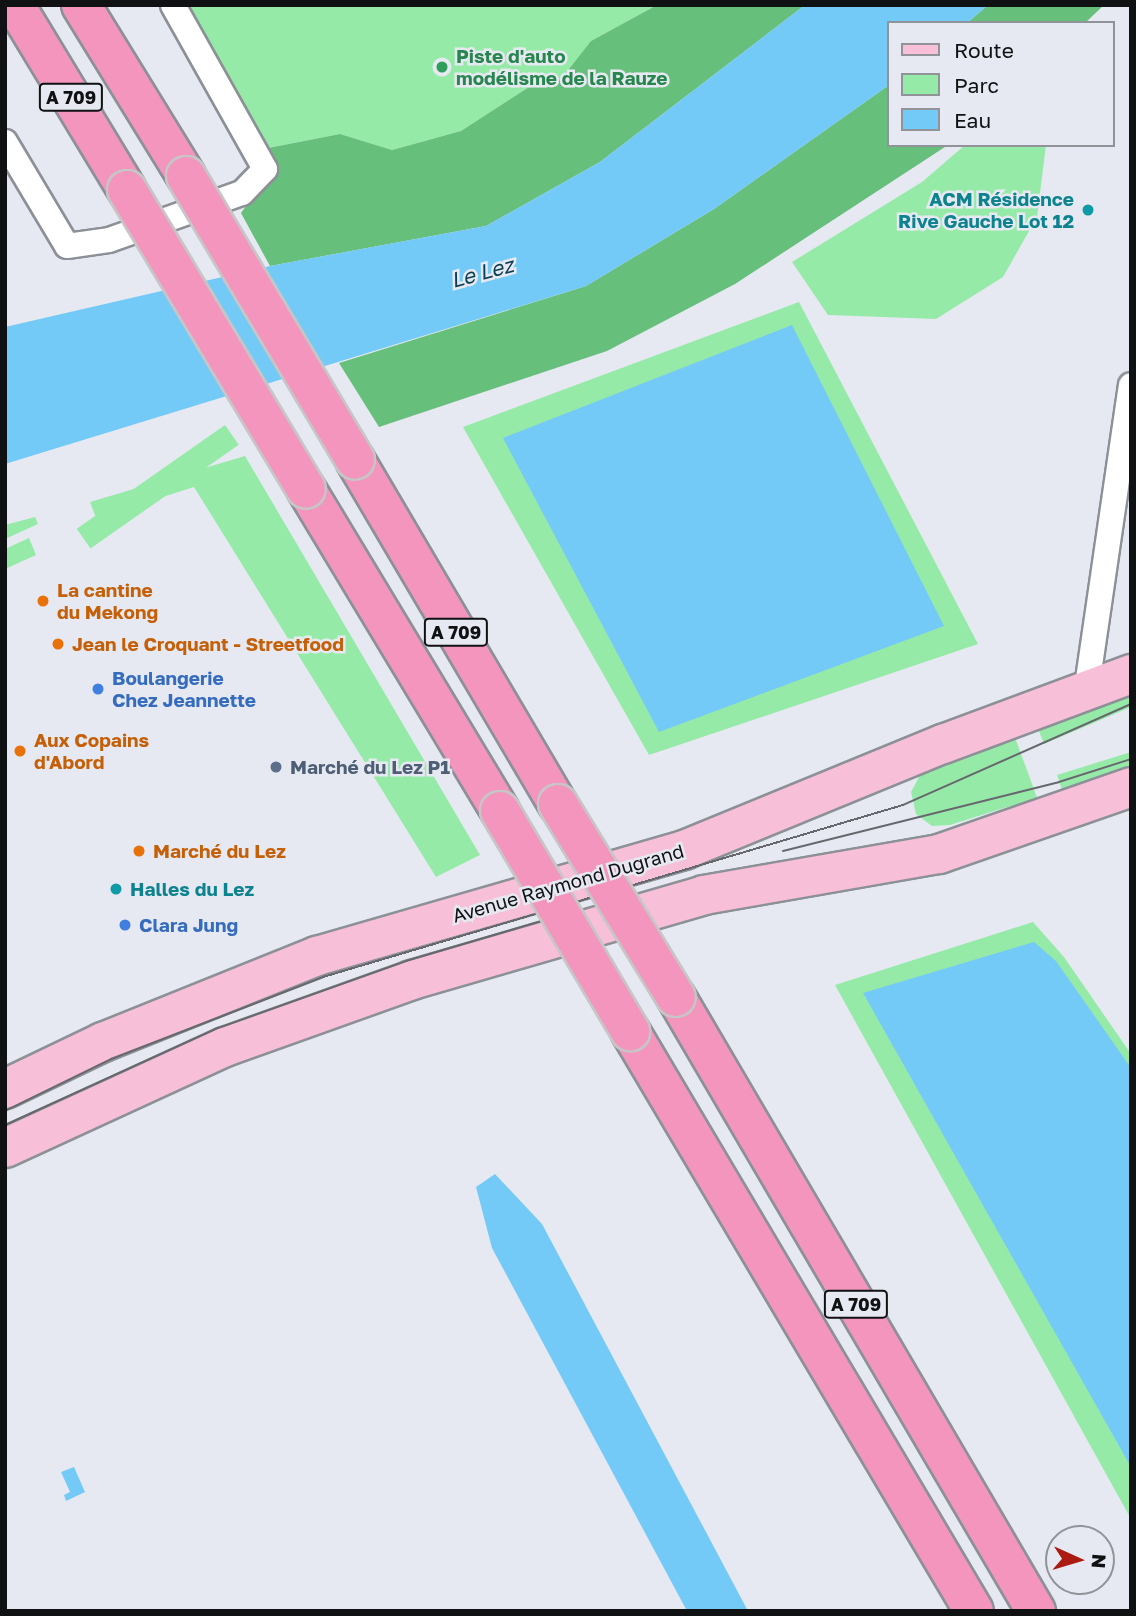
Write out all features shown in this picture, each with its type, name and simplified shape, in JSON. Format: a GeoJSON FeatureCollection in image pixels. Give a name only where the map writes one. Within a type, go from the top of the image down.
{"type":"FeatureCollection","features":[{"type":"Feature","properties":{"kind":"highway","name":"A 709"},"geometry":{"type":"LineString","coordinates":[[15,5],[500,811],[974,1611]]}},
{"type":"Feature","properties":{"kind":"highway","name":"A 709"},"geometry":{"type":"LineString","coordinates":[[82,5],[676,997],[1036,1611]]}},
{"type":"Feature","properties":{"kind":"main road","name":"Avenue Raymond Dugrand"},"geometry":{"type":"LineString","coordinates":[[5,1089],[103,1042],[317,956],[684,850],[943,744],[1086,693],[1131,674]]}},
{"type":"Feature","properties":{"kind":"main road"},"geometry":{"type":"LineString","coordinates":[[5,1147],[225,1047],[412,981],[704,895],[939,854],[1131,787]]}},
{"type":"Feature","properties":{"kind":"street"},"geometry":{"type":"LineString","coordinates":[[5,142],[67,246],[109,240],[242,193],[265,169],[173,5]]}},
{"type":"Feature","properties":{"kind":"street"},"geometry":{"type":"LineString","coordinates":[[1086,693],[1131,385]]}},
{"type":"Feature","properties":{"kind":"green space","name":"Piste d'auto modélisme de la Rauze"},"geometry":{"type":"Polygon","coordinates":[[[182,5],[657,5],[591,41],[561,79],[529,87],[461,131],[392,150],[340,134],[263,149],[182,5]]]}},
{"type":"Feature","properties":{"kind":"green space"},"geometry":{"type":"Polygon","coordinates":[[[657,5],[805,5],[600,162],[486,226],[270,266],[241,213],[268,175],[263,149],[340,134],[392,150],[461,131],[529,87],[561,79],[591,41],[657,5]]]}},
{"type":"Feature","properties":{"kind":"green space"},"geometry":{"type":"Polygon","coordinates":[[[988,5],[1104,5],[1087,21],[969,21],[988,5]]]}},
{"type":"Feature","properties":{"kind":"green space"},"geometry":{"type":"Polygon","coordinates":[[[888,86],[888,147],[945,147],[735,284],[607,351],[379,427],[339,363],[586,286],[714,209],[888,86]]]}},
{"type":"Feature","properties":{"kind":"green space"},"geometry":{"type":"Polygon","coordinates":[[[963,147],[1046,147],[1037,217],[1003,277],[936,319],[828,315],[792,262],[922,182],[963,147]]]}},
{"type":"Feature","properties":{"kind":"green space"},"geometry":{"type":"Polygon","coordinates":[[[799,302],[978,644],[649,755],[463,427],[799,302]]]}},
{"type":"Feature","properties":{"kind":"green space"},"geometry":{"type":"Polygon","coordinates":[[[225,425],[239,445],[90,548],[77,529],[225,425]]]}},
{"type":"Feature","properties":{"kind":"green space"},"geometry":{"type":"Polygon","coordinates":[[[245,456],[480,855],[436,877],[194,487],[96,518],[90,502],[245,456]]]}},
{"type":"Feature","properties":{"kind":"green space"},"geometry":{"type":"Polygon","coordinates":[[[35,517],[38,524],[5,539],[5,525],[35,517]]]}},
{"type":"Feature","properties":{"kind":"green space"},"geometry":{"type":"Polygon","coordinates":[[[29,538],[36,555],[5,569],[5,549],[29,538]]]}},
{"type":"Feature","properties":{"kind":"green space"},"geometry":{"type":"Polygon","coordinates":[[[1131,686],[1131,707],[1044,744],[1036,723],[1131,686]]]}},
{"type":"Feature","properties":{"kind":"green space"},"geometry":{"type":"Polygon","coordinates":[[[1013,732],[1039,803],[1007,807],[950,825],[932,826],[916,814],[911,792],[920,775],[973,756],[1013,732]]]}},
{"type":"Feature","properties":{"kind":"green space"},"geometry":{"type":"Polygon","coordinates":[[[1131,752],[1131,771],[1064,795],[1057,775],[1131,752]]]}},
{"type":"Feature","properties":{"kind":"green space"},"geometry":{"type":"Polygon","coordinates":[[[1033,922],[1064,957],[1131,1054],[1131,1519],[835,985],[1033,922]]]}},
{"type":"Feature","properties":{"kind":"water","name":"Le Lez"},"geometry":{"type":"Polygon","coordinates":[[[805,5],[988,5],[969,21],[888,21],[888,86],[714,209],[586,286],[5,464],[5,327],[270,266],[486,226],[600,162],[805,5]]]}},
{"type":"Feature","properties":{"kind":"water"},"geometry":{"type":"Polygon","coordinates":[[[792,325],[944,626],[659,732],[503,438],[792,325]]]}},
{"type":"Feature","properties":{"kind":"water"},"geometry":{"type":"Polygon","coordinates":[[[1034,942],[1056,961],[1131,1068],[1131,1467],[863,993],[1034,942]]]}},
{"type":"Feature","properties":{"kind":"water"},"geometry":{"type":"Polygon","coordinates":[[[495,1174],[542,1224],[748,1611],[687,1611],[492,1248],[476,1187],[495,1174]]]}},
{"type":"Feature","properties":{"kind":"water"},"geometry":{"type":"Polygon","coordinates":[[[74,1467],[85,1492],[66,1501],[64,1495],[70,1492],[61,1472],[74,1467]]]}},
{"type":"Feature","properties":{"kind":"tram line"},"geometry":{"type":"LineString","coordinates":[[5,1111],[111,1059],[323,977],[903,805],[1131,704]]}},
{"type":"Feature","properties":{"kind":"tram line"},"geometry":{"type":"LineString","coordinates":[[783,851],[1059,782],[1131,759]]}},
{"type":"Feature","properties":{"kind":"tram line"},"geometry":{"type":"LineString","coordinates":[[5,1125],[218,1028],[406,961],[541,921]]}},
{"type":"Feature","properties":{"kind":"place","name":"Piste d'auto modélisme de la Rauze"},"geometry":{"type":"Point","coordinates":[442,67]}},
{"type":"Feature","properties":{"kind":"place","name":"ACM Résidence Rive Gauche Lot 12"},"geometry":{"type":"Point","coordinates":[1088,210]}},
{"type":"Feature","properties":{"kind":"place","name":"La cantine du Mekong"},"geometry":{"type":"Point","coordinates":[43,601]}},
{"type":"Feature","properties":{"kind":"place","name":"Jean le Croquant - Streetfood"},"geometry":{"type":"Point","coordinates":[58,644]}},
{"type":"Feature","properties":{"kind":"place","name":"Boulangerie Chez Jeannette"},"geometry":{"type":"Point","coordinates":[98,689]}},
{"type":"Feature","properties":{"kind":"place","name":"Aux Copains d'Abord"},"geometry":{"type":"Point","coordinates":[20,751]}},
{"type":"Feature","properties":{"kind":"place","name":"Marché du Lez P1"},"geometry":{"type":"Point","coordinates":[276,767]}},
{"type":"Feature","properties":{"kind":"place","name":"Marché du Lez"},"geometry":{"type":"Point","coordinates":[139,851]}},
{"type":"Feature","properties":{"kind":"place","name":"Halles du Lez"},"geometry":{"type":"Point","coordinates":[116,889]}},
{"type":"Feature","properties":{"kind":"place","name":"Clara Jung"},"geometry":{"type":"Point","coordinates":[125,925]}}]}
